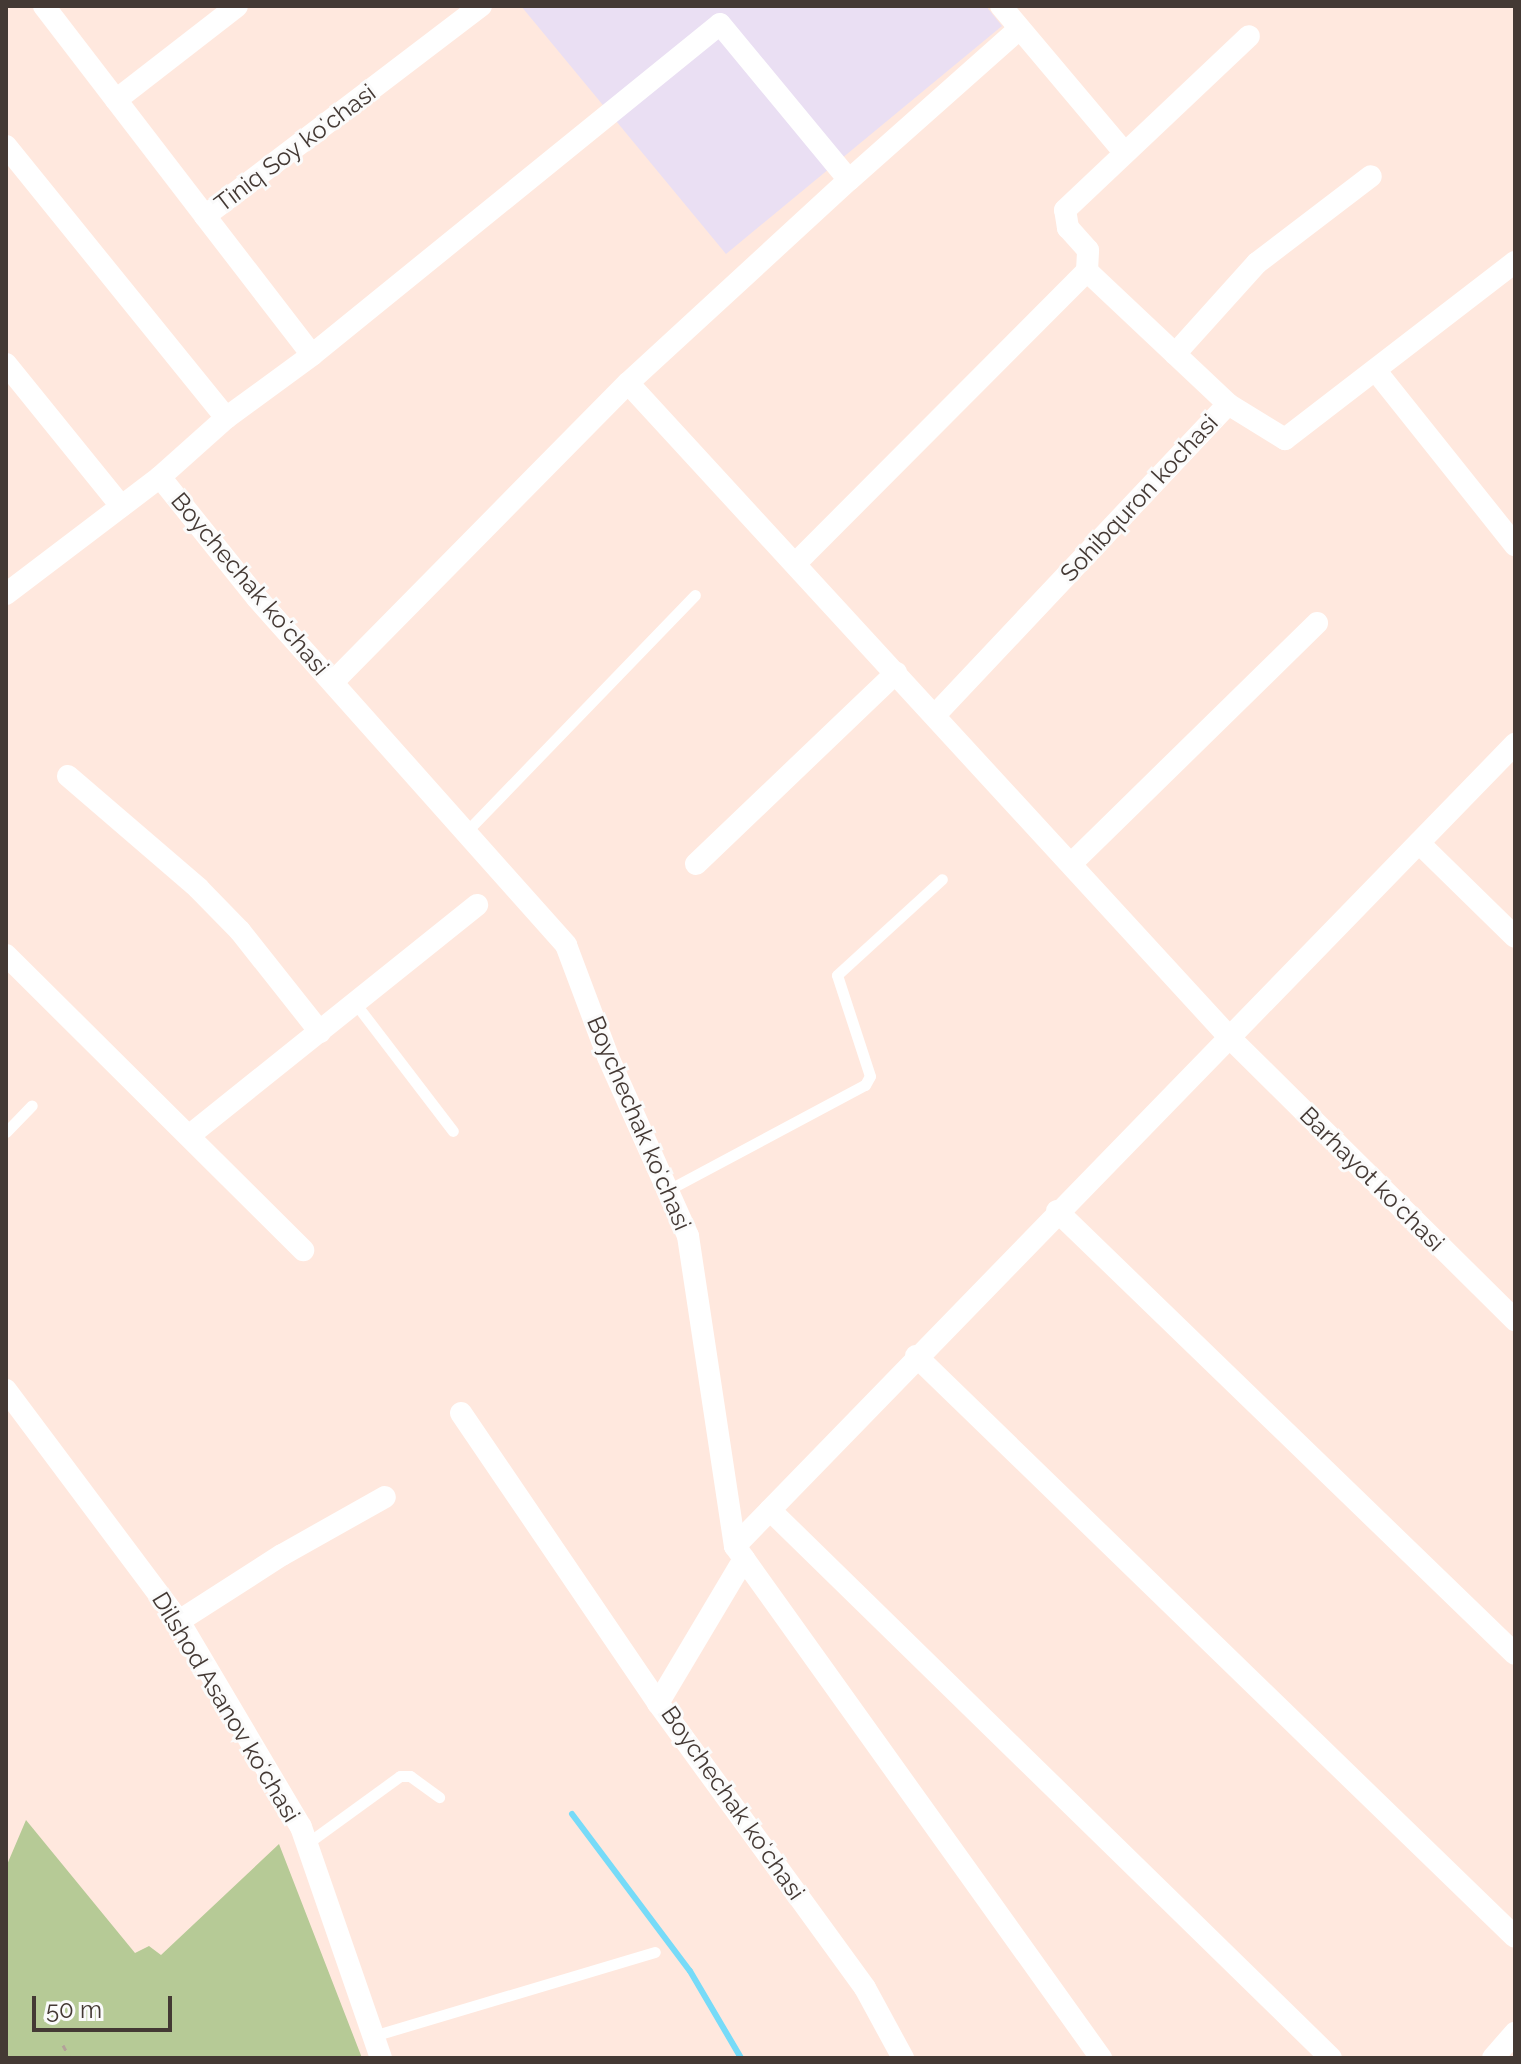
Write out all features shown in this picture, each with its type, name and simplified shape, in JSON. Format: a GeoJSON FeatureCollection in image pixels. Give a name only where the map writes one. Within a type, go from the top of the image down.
{"type":"FeatureCollection","features":[{"type":"Feature","properties":{"kind":"street","name":"Tiniq Soy koʻchasi"},"geometry":{"type":"LineString","coordinates":[[44,6],[205,216],[481,6]]}},
{"type":"Feature","properties":{"kind":"street"},"geometry":{"type":"LineString","coordinates":[[116,100],[237,6]]}},
{"type":"Feature","properties":{"kind":"street"},"geometry":{"type":"LineString","coordinates":[[1001,6],[1125,153]]}},
{"type":"Feature","properties":{"kind":"street"},"geometry":{"type":"LineString","coordinates":[[9,585],[160,477],[226,418],[312,355],[720,24],[849,180]]}},
{"type":"Feature","properties":{"kind":"street"},"geometry":{"type":"LineString","coordinates":[[333,682],[628,383],[1019,29]]}},
{"type":"Feature","properties":{"kind":"street"},"geometry":{"type":"LineString","coordinates":[[795,564],[1087,271],[1088,250],[1068,228],[1065,210],[1249,36]]}},
{"type":"Feature","properties":{"kind":"street"},"geometry":{"type":"LineString","coordinates":[[6,146],[226,418]]}},
{"type":"Feature","properties":{"kind":"street"},"geometry":{"type":"LineString","coordinates":[[1175,354],[1257,263],[1371,176]]}},
{"type":"Feature","properties":{"kind":"street"},"geometry":{"type":"LineString","coordinates":[[205,216],[312,355]]}},
{"type":"Feature","properties":{"kind":"street","name":"Sohibquron kochasi"},"geometry":{"type":"LineString","coordinates":[[936,714],[1228,404],[1285,439],[1515,262]]}},
{"type":"Feature","properties":{"kind":"street"},"geometry":{"type":"LineString","coordinates":[[1087,271],[1228,404]]}},
{"type":"Feature","properties":{"kind":"street"},"geometry":{"type":"LineString","coordinates":[[6,364],[121,506]]}},
{"type":"Feature","properties":{"kind":"street"},"geometry":{"type":"LineString","coordinates":[[1376,371],[1515,545]]}},
{"type":"Feature","properties":{"kind":"street","name":"Barhayot koʻchasi"},"geometry":{"type":"LineString","coordinates":[[628,383],[936,714],[1230,1038],[1515,1320]]}},
{"type":"Feature","properties":{"kind":"street","name":"Boychechak koʻchasi"},"geometry":{"type":"LineString","coordinates":[[160,477],[333,682],[566,945],[608,1057],[688,1236],[740,1552],[658,1703],[865,1988],[903,2058]]}},
{"type":"Feature","properties":{"kind":"street"},"geometry":{"type":"LineString","coordinates":[[1072,863],[1317,623]]}},
{"type":"Feature","properties":{"kind":"street"},"geometry":{"type":"LineString","coordinates":[[696,864],[896,673]]}},
{"type":"Feature","properties":{"kind":"street"},"geometry":{"type":"LineString","coordinates":[[1101,2058],[740,1552],[770,1510],[916,1356],[1515,744]]}},
{"type":"Feature","properties":{"kind":"street"},"geometry":{"type":"LineString","coordinates":[[68,776],[198,888],[240,931],[320,1032]]}},
{"type":"Feature","properties":{"kind":"street"},"geometry":{"type":"LineString","coordinates":[[1419,843],[1515,937]]}},
{"type":"Feature","properties":{"kind":"street"},"geometry":{"type":"LineString","coordinates":[[190,1135],[477,905]]}},
{"type":"Feature","properties":{"kind":"street"},"geometry":{"type":"LineString","coordinates":[[6,955],[303,1250]]}},
{"type":"Feature","properties":{"kind":"street"},"geometry":{"type":"LineString","coordinates":[[1057,1211],[1515,1654]]}},
{"type":"Feature","properties":{"kind":"street"},"geometry":{"type":"LineString","coordinates":[[916,1356],[1515,1937]]}},
{"type":"Feature","properties":{"kind":"street","name":"Dilshod Asanov koʻchasi"},"geometry":{"type":"LineString","coordinates":[[6,1390],[179,1621],[301,1827],[303,1846],[381,2058]]}},
{"type":"Feature","properties":{"kind":"street"},"geometry":{"type":"LineString","coordinates":[[461,1413],[658,1703]]}},
{"type":"Feature","properties":{"kind":"street"},"geometry":{"type":"LineString","coordinates":[[179,1621],[385,1497]]}},
{"type":"Feature","properties":{"kind":"street"},"geometry":{"type":"LineString","coordinates":[[770,1510],[1331,2058]]}},
{"type":"Feature","properties":{"kind":"street"},"geometry":{"type":"LineString","coordinates":[[1493,2058],[1515,2033]]}},
{"type":"Feature","properties":{"kind":"lane"},"geometry":{"type":"LineString","coordinates":[[467,831],[695,595]]}},
{"type":"Feature","properties":{"kind":"lane"},"geometry":{"type":"LineString","coordinates":[[668,1190],[865,1085],[870,1076],[837,975],[942,879]]}},
{"type":"Feature","properties":{"kind":"lane"},"geometry":{"type":"LineString","coordinates":[[355,1003],[453,1131]]}},
{"type":"Feature","properties":{"kind":"lane"},"geometry":{"type":"LineString","coordinates":[[6,1132],[32,1105]]}},
{"type":"Feature","properties":{"kind":"lane"},"geometry":{"type":"LineString","coordinates":[[303,1846],[400,1776],[410,1776],[439,1797]]}},
{"type":"Feature","properties":{"kind":"lane"},"geometry":{"type":"LineString","coordinates":[[373,2036],[655,1952]]}},
{"type":"Feature","properties":{"kind":"path"},"geometry":{"type":"LineString","coordinates":[[63,2045],[70,2058]]}},
{"type":"Feature","properties":{"kind":"shaded area"},"geometry":{"type":"Polygon","coordinates":[[[521,6],[986,6],[1002,26],[726,254],[521,6]]]}},
{"type":"Feature","properties":{"kind":"green space"},"geometry":{"type":"Polygon","coordinates":[[[26,1820],[135,1953],[149,1946],[161,1955],[279,1844],[362,2058],[6,2058],[6,1867],[26,1820]]]}},
{"type":"Feature","properties":{"kind":"waterway"},"geometry":{"type":"LineString","coordinates":[[572,1814],[690,1971],[741,2058]]}}]}
